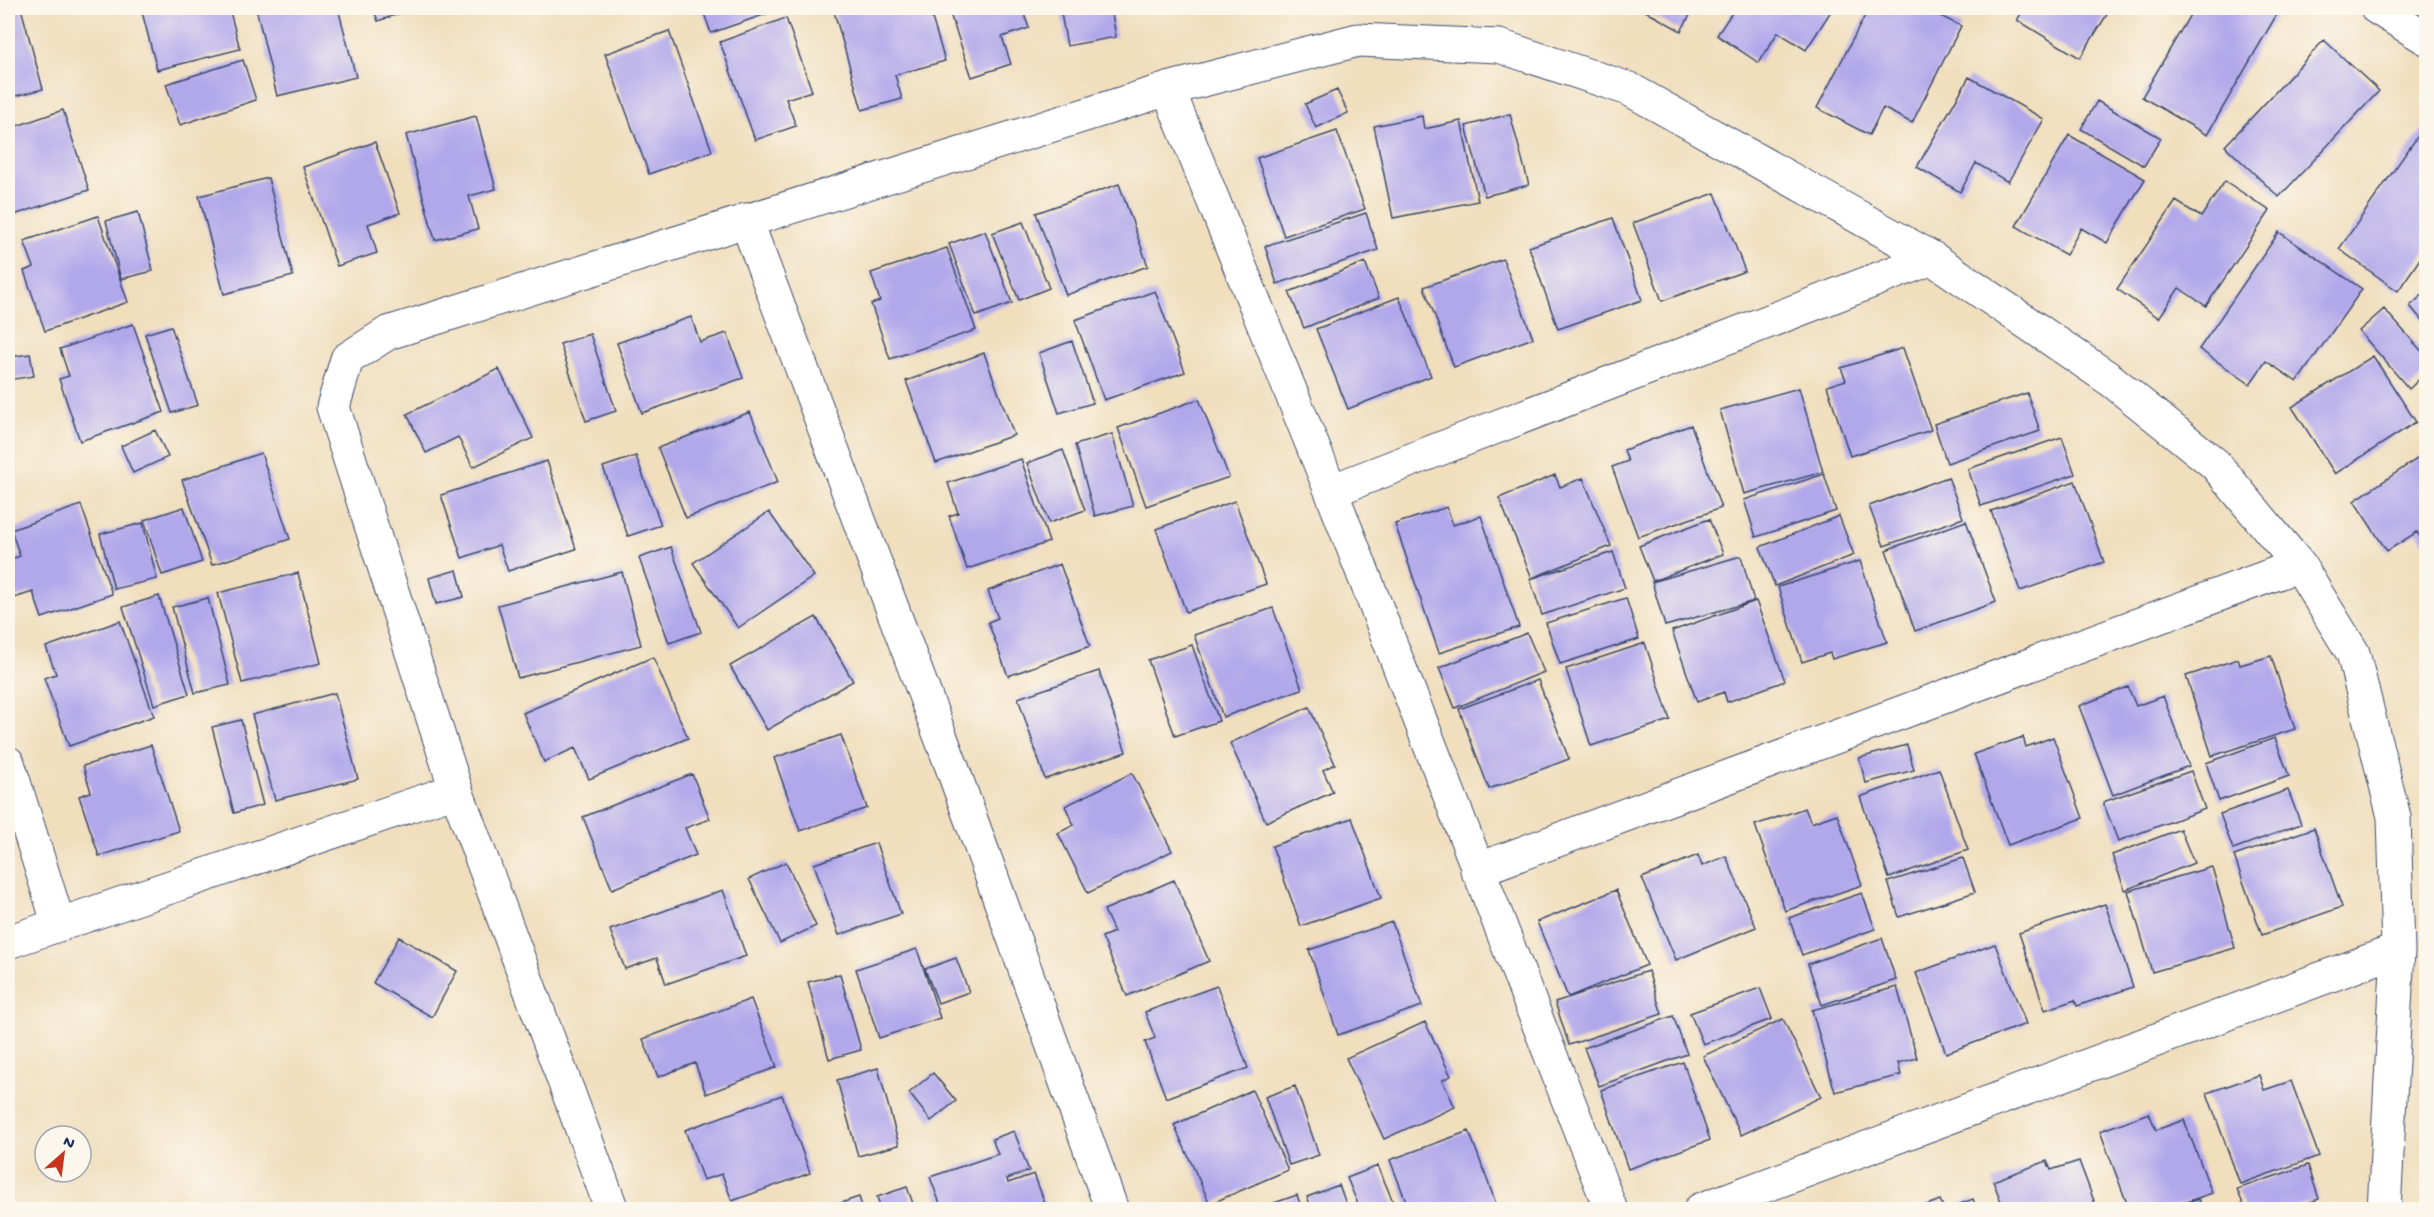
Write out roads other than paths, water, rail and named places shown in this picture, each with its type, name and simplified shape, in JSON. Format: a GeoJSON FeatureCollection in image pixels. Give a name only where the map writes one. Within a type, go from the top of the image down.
{"type":"FeatureCollection","features":[{"type":"Feature","properties":{"kind":"street"},"geometry":{"type":"LineString","coordinates":[[2377,8],[2427,38]]}},
{"type":"Feature","properties":{"kind":"street"},"geometry":{"type":"LineString","coordinates":[[612,1209],[456,790],[333,407],[347,359],[388,333],[1168,89],[1358,40],[1499,46],[1629,88],[1932,258],[2111,380],[2215,464],[2300,565],[2353,653],[2394,817],[2398,950],[2385,1209]]}},
{"type":"Feature","properties":{"kind":"street"},"geometry":{"type":"LineString","coordinates":[[1168,89],[1331,491],[1611,1209]]}},
{"type":"Feature","properties":{"kind":"street"},"geometry":{"type":"LineString","coordinates":[[747,220],[956,778],[1112,1209]]}},
{"type":"Feature","properties":{"kind":"street"},"geometry":{"type":"LineString","coordinates":[[1331,491],[1932,258]]}},
{"type":"Feature","properties":{"kind":"street"},"geometry":{"type":"LineString","coordinates":[[1477,870],[2300,565]]}},
{"type":"Feature","properties":{"kind":"street"},"geometry":{"type":"LineString","coordinates":[[8,764],[59,925]]}},
{"type":"Feature","properties":{"kind":"street"},"geometry":{"type":"LineString","coordinates":[[8,942],[456,790]]}},
{"type":"Feature","properties":{"kind":"street"},"geometry":{"type":"LineString","coordinates":[[1700,1209],[2398,950]]}}]}
